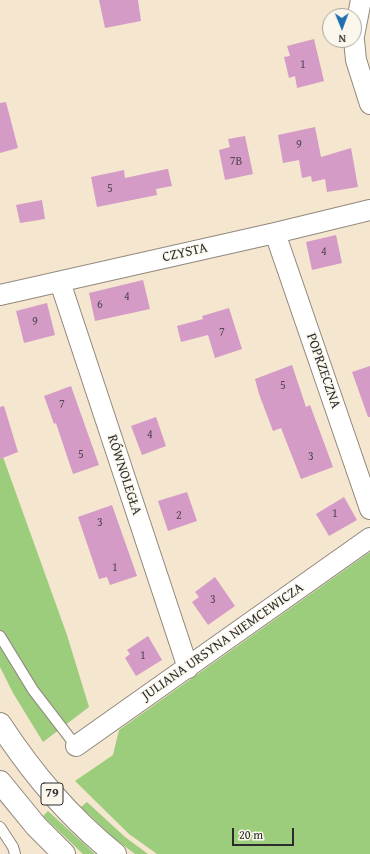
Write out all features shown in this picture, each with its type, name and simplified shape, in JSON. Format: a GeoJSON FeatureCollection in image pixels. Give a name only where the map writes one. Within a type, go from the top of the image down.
{"type":"FeatureCollection","features":[{"type":"Feature","properties":{"kind":"main road","name":"79"},"geometry":{"type":"LineString","coordinates":[[0,724],[38,779],[93,836],[115,854]]}},
{"type":"Feature","properties":{"kind":"main road","name":"79"},"geometry":{"type":"LineString","coordinates":[[0,782],[36,826],[64,854]]}},
{"type":"Feature","properties":{"kind":"street"},"geometry":{"type":"LineString","coordinates":[[355,48],[356,60],[370,104]]}},
{"type":"Feature","properties":{"kind":"street","name":"CZYSTA"},"geometry":{"type":"LineString","coordinates":[[0,295],[370,210]]}},
{"type":"Feature","properties":{"kind":"street","name":"POPRZECZNA"},"geometry":{"type":"LineString","coordinates":[[275,233],[370,509]]}},
{"type":"Feature","properties":{"kind":"street","name":"RÓWNOLEGŁA"},"geometry":{"type":"LineString","coordinates":[[60,282],[188,668]]}},
{"type":"Feature","properties":{"kind":"street","name":"JULIANA URSYNA NIEMCEWICZA"},"geometry":{"type":"LineString","coordinates":[[76,746],[370,538]]}},
{"type":"Feature","properties":{"kind":"lane"},"geometry":{"type":"LineString","coordinates":[[0,636],[33,690],[76,746]]}},
{"type":"Feature","properties":{"kind":"lane"},"geometry":{"type":"LineString","coordinates":[[0,827],[15,854]]}},
{"type":"Feature","properties":{"kind":"green space"},"geometry":{"type":"Polygon","coordinates":[[[3,457],[67,635],[89,707],[43,742],[13,693],[0,667],[0,459],[3,457]]]}},
{"type":"Feature","properties":{"kind":"green space"},"geometry":{"type":"Polygon","coordinates":[[[370,552],[370,854],[157,854],[129,834],[75,781],[113,755],[119,730],[370,552]]]}},
{"type":"Feature","properties":{"kind":"green space"},"geometry":{"type":"Polygon","coordinates":[[[87,802],[125,837],[148,854],[135,854],[115,839],[81,807],[87,802]]]}},
{"type":"Feature","properties":{"kind":"green space"},"geometry":{"type":"Polygon","coordinates":[[[48,811],[95,854],[83,854],[43,816],[48,811]]]}},
{"type":"Feature","properties":{"kind":"building"},"geometry":{"type":"Polygon","coordinates":[[[99,0],[138,0],[141,21],[105,28],[99,0]]]}},
{"type":"Feature","properties":{"kind":"building"},"geometry":{"type":"Polygon","coordinates":[[[314,39],[324,81],[297,88],[295,76],[289,78],[284,57],[290,56],[287,46],[314,39]]]}},
{"type":"Feature","properties":{"kind":"building"},"geometry":{"type":"Polygon","coordinates":[[[6,102],[18,148],[0,153],[0,103],[6,102]]]}},
{"type":"Feature","properties":{"kind":"building"},"geometry":{"type":"Polygon","coordinates":[[[315,127],[321,157],[351,148],[358,187],[327,192],[325,179],[312,182],[311,176],[302,178],[299,160],[283,163],[278,135],[315,127]]]}},
{"type":"Feature","properties":{"kind":"building"},"geometry":{"type":"Polygon","coordinates":[[[245,136],[253,174],[225,180],[219,150],[230,147],[228,139],[245,136]]]}},
{"type":"Feature","properties":{"kind":"building"},"geometry":{"type":"Polygon","coordinates":[[[168,169],[172,186],[156,189],[157,195],[97,207],[91,177],[124,170],[125,178],[168,169]]]}},
{"type":"Feature","properties":{"kind":"building"},"geometry":{"type":"Polygon","coordinates":[[[42,200],[45,219],[20,223],[16,205],[42,200]]]}},
{"type":"Feature","properties":{"kind":"building"},"geometry":{"type":"Polygon","coordinates":[[[336,235],[342,263],[312,270],[306,242],[336,235]]]}},
{"type":"Feature","properties":{"kind":"building"},"geometry":{"type":"Polygon","coordinates":[[[143,280],[150,309],[95,321],[89,293],[143,280]]]}},
{"type":"Feature","properties":{"kind":"building"},"geometry":{"type":"Polygon","coordinates":[[[47,303],[55,335],[24,343],[16,311],[47,303]]]}},
{"type":"Feature","properties":{"kind":"building"},"geometry":{"type":"Polygon","coordinates":[[[229,308],[242,349],[215,358],[208,335],[181,342],[177,326],[203,319],[202,316],[229,308]]]}},
{"type":"Feature","properties":{"kind":"building"},"geometry":{"type":"Polygon","coordinates":[[[292,365],[306,407],[310,405],[333,467],[301,479],[281,428],[273,431],[255,379],[292,365]]]}},
{"type":"Feature","properties":{"kind":"building"},"geometry":{"type":"Polygon","coordinates":[[[370,366],[370,417],[368,417],[352,372],[370,366]]]}},
{"type":"Feature","properties":{"kind":"building"},"geometry":{"type":"Polygon","coordinates":[[[71,386],[99,465],[73,474],[56,423],[54,424],[44,396],[71,386]]]}},
{"type":"Feature","properties":{"kind":"building"},"geometry":{"type":"Polygon","coordinates":[[[4,406],[18,452],[0,459],[0,407],[4,406]]]}},
{"type":"Feature","properties":{"kind":"building"},"geometry":{"type":"Polygon","coordinates":[[[156,417],[166,446],[142,455],[131,426],[156,417]]]}},
{"type":"Feature","properties":{"kind":"building"},"geometry":{"type":"Polygon","coordinates":[[[187,492],[197,521],[168,531],[158,501],[187,492]]]}},
{"type":"Feature","properties":{"kind":"building"},"geometry":{"type":"Polygon","coordinates":[[[344,497],[357,520],[329,536],[316,514],[344,497]]]}},
{"type":"Feature","properties":{"kind":"building"},"geometry":{"type":"Polygon","coordinates":[[[112,505],[137,576],[110,585],[107,577],[99,579],[78,517],[112,505]]]}},
{"type":"Feature","properties":{"kind":"building"},"geometry":{"type":"Polygon","coordinates":[[[215,577],[235,606],[208,625],[192,602],[199,597],[195,592],[215,577]]]}},
{"type":"Feature","properties":{"kind":"building"},"geometry":{"type":"Polygon","coordinates":[[[148,636],[162,660],[136,676],[125,658],[130,654],[127,650],[148,636]]]}}]}
